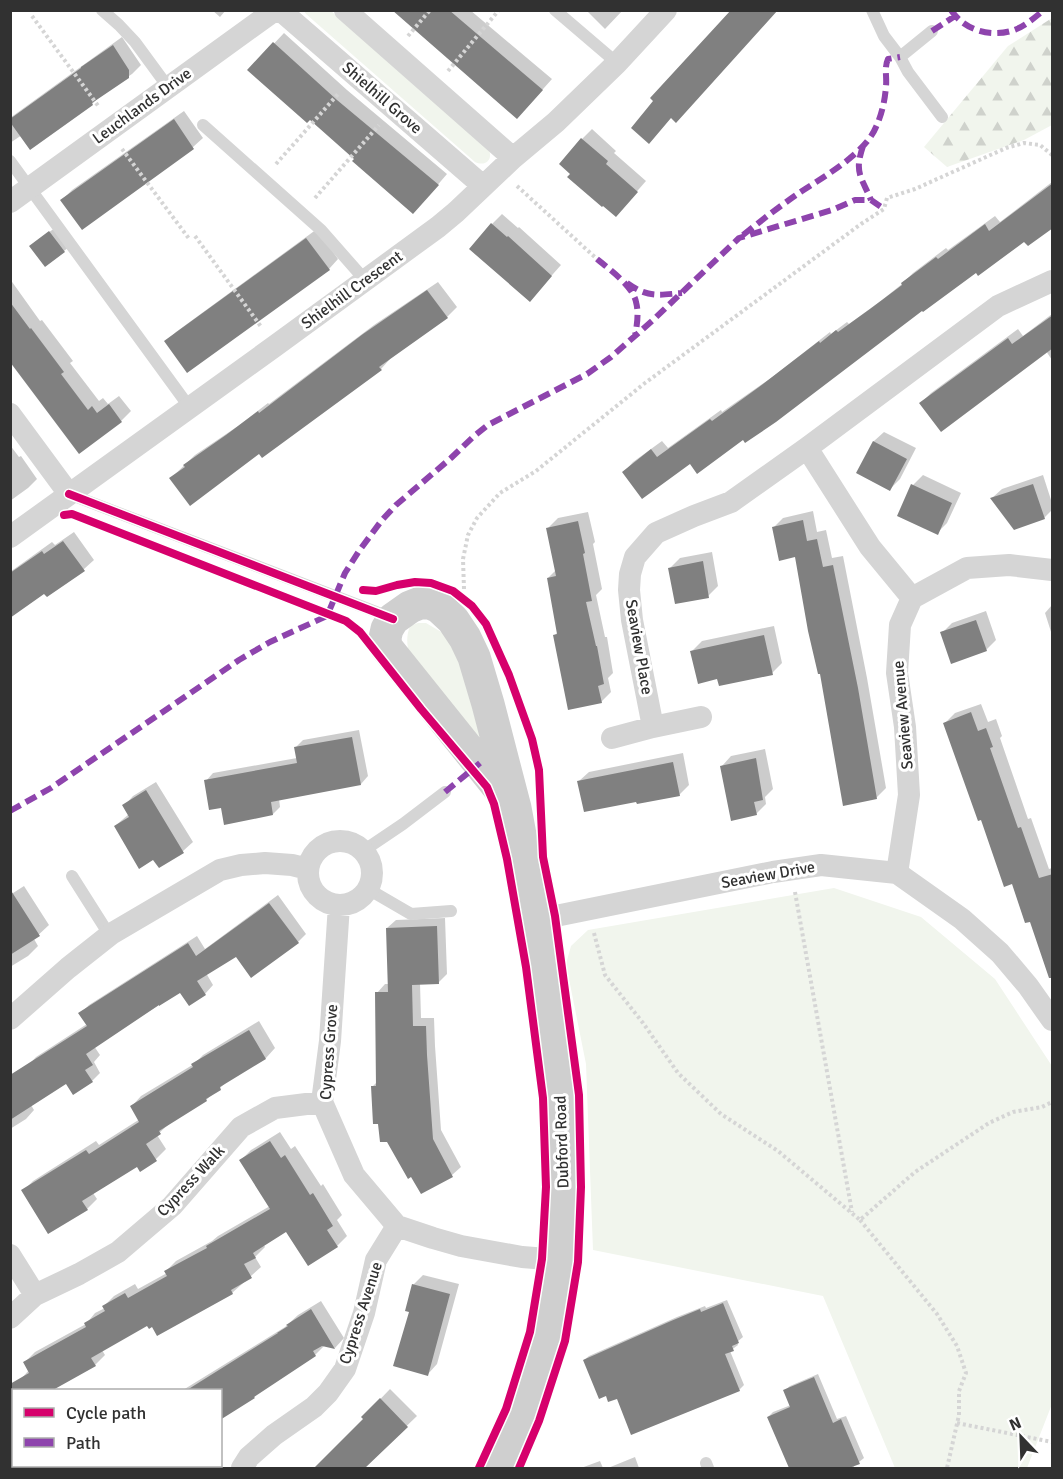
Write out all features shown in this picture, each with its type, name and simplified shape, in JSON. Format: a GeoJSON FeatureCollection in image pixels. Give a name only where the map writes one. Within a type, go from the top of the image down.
{"type":"FeatureCollection","features":[{"type":"Feature","properties":{"kind":"street","name":"Leuchlands Drive"},"geometry":{"type":"LineString","coordinates":[[10,202],[274,10]]}},
{"type":"Feature","properties":{"kind":"street","name":"Shielhill Grove"},"geometry":{"type":"LineString","coordinates":[[280,10],[483,186]]}},
{"type":"Feature","properties":{"kind":"street"},"geometry":{"type":"LineString","coordinates":[[345,10],[513,158]]}},
{"type":"Feature","properties":{"kind":"street","name":"Shielhill Crescent"},"geometry":{"type":"LineString","coordinates":[[10,537],[438,227],[556,122],[617,63],[666,10]]}},
{"type":"Feature","properties":{"kind":"street","name":"Seaview Place"},"geometry":{"type":"LineString","coordinates":[[653,727],[632,620],[629,590],[630,574],[635,557],[656,532],[731,502],[998,306],[1053,281]]}},
{"type":"Feature","properties":{"kind":"street"},"geometry":{"type":"LineString","coordinates":[[10,414],[69,494]]}},
{"type":"Feature","properties":{"kind":"street"},"geometry":{"type":"LineString","coordinates":[[807,448],[870,547],[912,598],[967,568],[1008,566],[1053,570]]}},
{"type":"Feature","properties":{"kind":"street","name":"Seaview Avenue"},"geometry":{"type":"LineString","coordinates":[[897,873],[909,795],[905,727],[897,673],[900,625],[912,598]]}},
{"type":"Feature","properties":{"kind":"street","name":"Dubford Road"},"geometry":{"type":"LineString","coordinates":[[499,1468],[522,1415],[547,1336],[560,1260],[564,1187],[561,1096],[536,920],[515,808],[474,657],[465,638],[439,607],[430,603],[420,603],[410,607],[393,619],[385,638],[386,647],[515,808]]}},
{"type":"Feature","properties":{"kind":"street"},"geometry":{"type":"LineString","coordinates":[[612,738],[701,717]]}},
{"type":"Feature","properties":{"kind":"street"},"geometry":{"type":"LineString","coordinates":[[347,842],[363,851],[368,858],[371,865],[371,882],[360,898],[350,904],[328,903],[319,898],[312,889],[308,879],[308,869],[315,853],[322,847],[330,843],[347,842]]}},
{"type":"Feature","properties":{"kind":"street"},"geometry":{"type":"LineString","coordinates":[[10,1018],[68,968],[110,936],[220,870],[264,862],[308,869]]}},
{"type":"Feature","properties":{"kind":"street","name":"Seaview Drive"},"geometry":{"type":"LineString","coordinates":[[536,920],[821,866],[897,873]]}},
{"type":"Feature","properties":{"kind":"street"},"geometry":{"type":"LineString","coordinates":[[897,873],[962,919],[999,953],[1028,986],[1053,1020]]}},
{"type":"Feature","properties":{"kind":"street","name":"Cypress Grove"},"geometry":{"type":"LineString","coordinates":[[339,905],[330,1041],[322,1102],[354,1176],[397,1226]]}},
{"type":"Feature","properties":{"kind":"street","name":"Cypress Walk"},"geometry":{"type":"LineString","coordinates":[[10,1318],[35,1295],[118,1252],[171,1206],[241,1128],[275,1108],[322,1102]]}},
{"type":"Feature","properties":{"kind":"street"},"geometry":{"type":"LineString","coordinates":[[397,1226],[461,1246],[522,1257],[560,1260]]}},
{"type":"Feature","properties":{"kind":"street","name":"Cypress Avenue"},"geometry":{"type":"LineString","coordinates":[[242,1468],[249,1457],[274,1435],[314,1407],[328,1393],[345,1369],[364,1313],[376,1260],[397,1226]]}},
{"type":"Feature","properties":{"kind":"street"},"geometry":{"type":"LineString","coordinates":[[10,1256],[35,1295]]}},
{"type":"Feature","properties":{"kind":"lane"},"geometry":{"type":"LineString","coordinates":[[102,10],[135,42],[168,87]]}},
{"type":"Feature","properties":{"kind":"lane"},"geometry":{"type":"LineString","coordinates":[[555,10],[617,63]]}},
{"type":"Feature","properties":{"kind":"lane"},"geometry":{"type":"LineString","coordinates":[[873,10],[884,36],[942,117]]}},
{"type":"Feature","properties":{"kind":"lane"},"geometry":{"type":"LineString","coordinates":[[900,57],[932,31]]}},
{"type":"Feature","properties":{"kind":"lane"},"geometry":{"type":"LineString","coordinates":[[203,125],[302,212],[333,242],[365,280]]}},
{"type":"Feature","properties":{"kind":"lane"},"geometry":{"type":"LineString","coordinates":[[10,161],[190,408]]}},
{"type":"Feature","properties":{"kind":"lane"},"geometry":{"type":"LineString","coordinates":[[69,494],[393,619]]}},
{"type":"Feature","properties":{"kind":"lane"},"geometry":{"type":"LineString","coordinates":[[363,851],[404,824],[445,792]]}},
{"type":"Feature","properties":{"kind":"lane"},"geometry":{"type":"LineString","coordinates":[[72,876],[110,936]]}},
{"type":"Feature","properties":{"kind":"lane"},"geometry":{"type":"LineString","coordinates":[[368,889],[411,914],[451,911]]}},
{"type":"Feature","properties":{"kind":"path"},"geometry":{"type":"LineString","coordinates":[[404,41],[430,10]]}},
{"type":"Feature","properties":{"kind":"path"},"geometry":{"type":"LineString","coordinates":[[443,76],[499,10]]}},
{"type":"Feature","properties":{"kind":"path"},"geometry":{"type":"LineString","coordinates":[[32,16],[104,115]]}},
{"type":"Feature","properties":{"kind":"path"},"geometry":{"type":"LineString","coordinates":[[264,178],[345,86]]}},
{"type":"Feature","properties":{"kind":"path"},"geometry":{"type":"LineString","coordinates":[[302,212],[384,120]]}},
{"type":"Feature","properties":{"kind":"path"},"geometry":{"type":"LineString","coordinates":[[117,142],[190,240]]}},
{"type":"Feature","properties":{"kind":"path"},"geometry":{"type":"LineString","coordinates":[[453,621],[465,597],[463,559],[468,535],[477,518],[500,493],[536,471],[645,383],[852,230],[884,209],[887,198],[915,189],[1006,148],[1024,143],[1040,145],[1053,155]]}},
{"type":"Feature","properties":{"kind":"path"},"geometry":{"type":"LineString","coordinates":[[512,181],[597,259]]}},
{"type":"Feature","properties":{"kind":"path"},"geometry":{"type":"LineString","coordinates":[[195,236],[266,333]]}},
{"type":"Feature","properties":{"kind":"path"},"geometry":{"type":"LineString","coordinates":[[791,870],[852,1213]]}},
{"type":"Feature","properties":{"kind":"path"},"geometry":{"type":"LineString","coordinates":[[588,909],[605,975],[643,1023],[678,1074],[721,1114],[778,1151],[860,1220],[937,1314],[957,1346],[966,1372],[959,1392],[957,1423],[947,1468]]}},
{"type":"Feature","properties":{"kind":"path"},"geometry":{"type":"LineString","coordinates":[[860,1220],[915,1172],[989,1123],[1013,1112],[1042,1107],[1053,1101]]}},
{"type":"Feature","properties":{"kind":"path"},"geometry":{"type":"LineString","coordinates":[[957,1423],[1053,1442]]}},
{"type":"Feature","properties":{"kind":"green space"},"geometry":{"type":"Polygon","coordinates":[[[304,11],[331,11],[488,148],[490,156],[488,161],[486,163],[475,162],[304,11]]]}},
{"type":"Feature","properties":{"kind":"green space"},"geometry":{"type":"Polygon","coordinates":[[[1052,18],[1052,125],[1024,140],[947,167],[924,147],[1008,46],[1052,18]]]}},
{"type":"Feature","properties":{"kind":"green space"},"geometry":{"type":"Polygon","coordinates":[[[426,623],[443,633],[457,650],[481,737],[477,740],[409,655],[407,640],[410,626],[426,623]]]}},
{"type":"Feature","properties":{"kind":"green space"},"geometry":{"type":"Polygon","coordinates":[[[834,888],[921,917],[995,979],[1052,1066],[1052,1404],[1027,1468],[895,1468],[823,1296],[593,1250],[586,1064],[566,964],[571,946],[588,930],[834,888]]]}},
{"type":"Feature","properties":{"kind":"building"},"geometry":{"type":"Polygon","coordinates":[[[392,10],[449,10],[543,90],[517,119],[392,10]]]}},
{"type":"Feature","properties":{"kind":"building"},"geometry":{"type":"Polygon","coordinates":[[[731,10],[778,10],[676,123],[671,118],[649,144],[631,128],[653,101],[650,98],[731,10]]]}},
{"type":"Feature","properties":{"kind":"building"},"geometry":{"type":"Polygon","coordinates":[[[273,42],[337,100],[439,185],[413,214],[352,161],[354,159],[310,120],[307,123],[247,70],[273,42]]]}},
{"type":"Feature","properties":{"kind":"building"},"geometry":{"type":"Polygon","coordinates":[[[113,45],[129,70],[129,78],[30,150],[10,119],[113,45]]]}},
{"type":"Feature","properties":{"kind":"building"},"geometry":{"type":"Polygon","coordinates":[[[174,119],[194,149],[82,230],[60,200],[174,119]]]}},
{"type":"Feature","properties":{"kind":"building"},"geometry":{"type":"Polygon","coordinates":[[[581,138],[608,161],[606,164],[638,192],[616,217],[567,177],[570,174],[559,164],[581,138]]]}},
{"type":"Feature","properties":{"kind":"building"},"geometry":{"type":"Polygon","coordinates":[[[1053,183],[1053,228],[1028,246],[1024,242],[978,276],[976,273],[745,443],[743,440],[697,474],[690,464],[642,499],[622,472],[651,449],[657,457],[710,419],[712,421],[819,341],[820,343],[836,330],[838,332],[870,309],[936,257],[938,259],[985,224],[989,231],[1053,183]]]}},
{"type":"Feature","properties":{"kind":"building"},"geometry":{"type":"Polygon","coordinates":[[[491,223],[552,276],[530,302],[469,249],[491,223]]]}},
{"type":"Feature","properties":{"kind":"building"},"geometry":{"type":"Polygon","coordinates":[[[49,231],[65,252],[45,267],[29,246],[49,231]]]}},
{"type":"Feature","properties":{"kind":"building"},"geometry":{"type":"Polygon","coordinates":[[[306,238],[330,270],[187,373],[164,341],[306,238]]]}},
{"type":"Feature","properties":{"kind":"building"},"geometry":{"type":"Polygon","coordinates":[[[427,290],[448,318],[379,367],[382,370],[262,458],[259,454],[190,506],[169,478],[185,467],[183,465],[258,411],[259,413],[363,334],[427,290]]]}},
{"type":"Feature","properties":{"kind":"building"},"geometry":{"type":"Polygon","coordinates":[[[10,302],[64,372],[61,374],[88,410],[92,406],[97,413],[109,404],[122,422],[79,454],[10,362],[10,302]]]}},
{"type":"Feature","properties":{"kind":"building"},"geometry":{"type":"Polygon","coordinates":[[[1053,315],[1053,348],[941,432],[919,403],[1008,338],[1012,344],[1053,315]]]}},
{"type":"Feature","properties":{"kind":"building"},"geometry":{"type":"Polygon","coordinates":[[[873,441],[907,459],[890,491],[856,473],[873,441]]]}},
{"type":"Feature","properties":{"kind":"building"},"geometry":{"type":"Polygon","coordinates":[[[911,484],[952,503],[938,535],[897,516],[911,484]]]}},
{"type":"Feature","properties":{"kind":"building"},"geometry":{"type":"Polygon","coordinates":[[[1033,484],[1045,519],[1014,530],[990,498],[1033,484]]]}},
{"type":"Feature","properties":{"kind":"building"},"geometry":{"type":"Polygon","coordinates":[[[803,520],[807,541],[817,539],[823,567],[833,565],[858,688],[877,799],[843,806],[820,674],[818,674],[808,631],[795,557],[779,561],[772,527],[803,520]]]}},
{"type":"Feature","properties":{"kind":"building"},"geometry":{"type":"Polygon","coordinates":[[[578,521],[592,601],[586,602],[604,684],[598,686],[602,703],[568,710],[553,635],[557,634],[547,578],[556,576],[546,528],[578,521]]]}},
{"type":"Feature","properties":{"kind":"building"},"geometry":{"type":"Polygon","coordinates":[[[63,541],[85,571],[47,597],[44,594],[10,618],[10,573],[42,551],[44,554],[63,541]]]}},
{"type":"Feature","properties":{"kind":"building"},"geometry":{"type":"Polygon","coordinates":[[[703,561],[709,598],[675,604],[668,568],[703,561]]]}},
{"type":"Feature","properties":{"kind":"building"},"geometry":{"type":"Polygon","coordinates":[[[976,620],[987,651],[951,664],[940,632],[976,620]]]}},
{"type":"Feature","properties":{"kind":"building"},"geometry":{"type":"Polygon","coordinates":[[[764,635],[773,675],[719,686],[717,679],[698,684],[690,651],[764,635]]]}},
{"type":"Feature","properties":{"kind":"building"},"geometry":{"type":"Polygon","coordinates":[[[971,712],[978,731],[986,728],[993,747],[990,748],[1018,828],[1021,827],[1039,878],[1053,874],[1053,978],[1049,978],[1030,922],[1025,923],[1012,884],[1004,887],[981,820],[978,821],[943,723],[971,712]]]}},
{"type":"Feature","properties":{"kind":"building"},"geometry":{"type":"Polygon","coordinates":[[[352,737],[361,785],[271,802],[273,815],[224,825],[221,808],[209,810],[204,780],[297,763],[294,747],[352,737]]]}},
{"type":"Feature","properties":{"kind":"building"},"geometry":{"type":"Polygon","coordinates":[[[756,758],[763,800],[754,802],[757,815],[731,821],[720,766],[756,758]]]}},
{"type":"Feature","properties":{"kind":"building"},"geometry":{"type":"Polygon","coordinates":[[[673,762],[680,796],[584,812],[577,781],[673,762]]]}},
{"type":"Feature","properties":{"kind":"building"},"geometry":{"type":"Polygon","coordinates":[[[146,790],[184,853],[159,868],[153,860],[139,869],[114,826],[129,817],[122,805],[146,790]]]}},
{"type":"Feature","properties":{"kind":"building"},"geometry":{"type":"Polygon","coordinates":[[[10,889],[40,936],[10,955],[10,889]]]}},
{"type":"Feature","properties":{"kind":"building"},"geometry":{"type":"Polygon","coordinates":[[[269,903],[299,943],[251,978],[236,957],[197,981],[206,995],[189,1006],[180,993],[86,1054],[93,1065],[85,1070],[93,1082],[73,1095],[66,1084],[10,1120],[10,1075],[87,1026],[78,1013],[188,943],[196,956],[269,903]]]}},
{"type":"Feature","properties":{"kind":"building"},"geometry":{"type":"Polygon","coordinates":[[[437,926],[439,984],[412,985],[413,1026],[426,1026],[433,1139],[453,1177],[421,1194],[411,1177],[408,1179],[387,1142],[380,1142],[378,1124],[373,1124],[371,1086],[376,1086],[375,992],[388,992],[386,928],[437,926]]]}},
{"type":"Feature","properties":{"kind":"building"},"geometry":{"type":"Polygon","coordinates":[[[249,1030],[266,1059],[220,1087],[221,1090],[206,1099],[207,1101],[159,1131],[161,1134],[146,1144],[157,1161],[140,1172],[137,1167],[82,1201],[88,1210],[48,1234],[21,1190],[86,1150],[89,1154],[139,1122],[130,1106],[193,1067],[191,1064],[249,1030]]]}},
{"type":"Feature","properties":{"kind":"building"},"geometry":{"type":"Polygon","coordinates":[[[270,1141],[281,1158],[285,1155],[310,1195],[313,1193],[333,1226],[327,1230],[338,1247],[308,1266],[286,1232],[253,1253],[256,1258],[244,1264],[252,1278],[231,1290],[233,1294],[157,1336],[152,1327],[149,1329],[147,1326],[91,1358],[96,1366],[55,1389],[10,1390],[10,1384],[29,1373],[23,1362],[86,1327],[84,1323],[105,1311],[102,1306],[125,1293],[128,1298],[167,1276],[164,1271],[207,1248],[206,1246],[270,1209],[239,1160],[270,1141]]]}},
{"type":"Feature","properties":{"kind":"building"},"geometry":{"type":"Polygon","coordinates":[[[412,1284],[450,1294],[428,1376],[393,1366],[409,1312],[405,1311],[412,1284]]]}},
{"type":"Feature","properties":{"kind":"building"},"geometry":{"type":"Polygon","coordinates":[[[723,1303],[739,1343],[732,1346],[734,1351],[725,1354],[740,1391],[631,1435],[617,1399],[608,1402],[606,1396],[599,1399],[583,1360],[700,1309],[701,1312],[723,1303]]]}},
{"type":"Feature","properties":{"kind":"building"},"geometry":{"type":"Polygon","coordinates":[[[311,1309],[335,1349],[322,1346],[313,1351],[316,1356],[222,1419],[222,1389],[189,1389],[278,1333],[288,1326],[286,1325],[311,1309]]]}},
{"type":"Feature","properties":{"kind":"building"},"geometry":{"type":"Polygon","coordinates":[[[814,1377],[833,1423],[841,1419],[860,1464],[849,1468],[789,1468],[767,1417],[790,1407],[783,1390],[814,1377]]]}},
{"type":"Feature","properties":{"kind":"building"},"geometry":{"type":"Polygon","coordinates":[[[380,1398],[408,1427],[365,1468],[314,1468],[363,1419],[361,1417],[380,1398]]]}},
{"type":"Feature","properties":{"kind":"marked path"},"geometry":{"type":"LineString","coordinates":[[951,10],[956,17],[970,27],[994,33],[1020,28],[1044,10]]}},
{"type":"Feature","properties":{"kind":"marked path"},"geometry":{"type":"LineString","coordinates":[[932,31],[955,16]]}},
{"type":"Feature","properties":{"kind":"marked path"},"geometry":{"type":"LineString","coordinates":[[743,235],[853,156],[871,137],[882,112],[888,59],[900,57]]}},
{"type":"Feature","properties":{"kind":"marked path"},"geometry":{"type":"LineString","coordinates":[[863,146],[859,169],[871,200]]}},
{"type":"Feature","properties":{"kind":"marked path"},"geometry":{"type":"LineString","coordinates":[[10,811],[51,788],[239,660],[270,642],[327,616],[345,573],[382,520],[396,505],[488,425],[587,374],[611,357],[739,238],[832,210],[855,200],[871,200],[884,209]]}},
{"type":"Feature","properties":{"kind":"marked path"},"geometry":{"type":"LineString","coordinates":[[597,259],[620,278],[634,296],[638,315],[635,336]]}},
{"type":"Feature","properties":{"kind":"marked path"},"geometry":{"type":"LineString","coordinates":[[627,283],[647,293],[660,295],[682,293]]}},
{"type":"Feature","properties":{"kind":"marked path"},"geometry":{"type":"LineString","coordinates":[[445,792],[480,763]]}},
{"type":"Feature","properties":{"kind":"cycle path"},"geometry":{"type":"LineString","coordinates":[[69,494],[393,619]]}},
{"type":"Feature","properties":{"kind":"cycle path"},"geometry":{"type":"LineString","coordinates":[[64,515],[72,514],[346,621],[360,632],[487,787],[494,804],[507,859],[526,967],[543,1098],[546,1187],[542,1259],[530,1332],[506,1409],[479,1468]]}},
{"type":"Feature","properties":{"kind":"cycle path"},"geometry":{"type":"LineString","coordinates":[[363,590],[376,591],[415,582],[431,583],[453,591],[472,606],[486,624],[509,675],[532,739],[539,770],[543,857],[555,916],[579,1095],[581,1187],[578,1262],[565,1341],[539,1421],[519,1468]]}}]}
